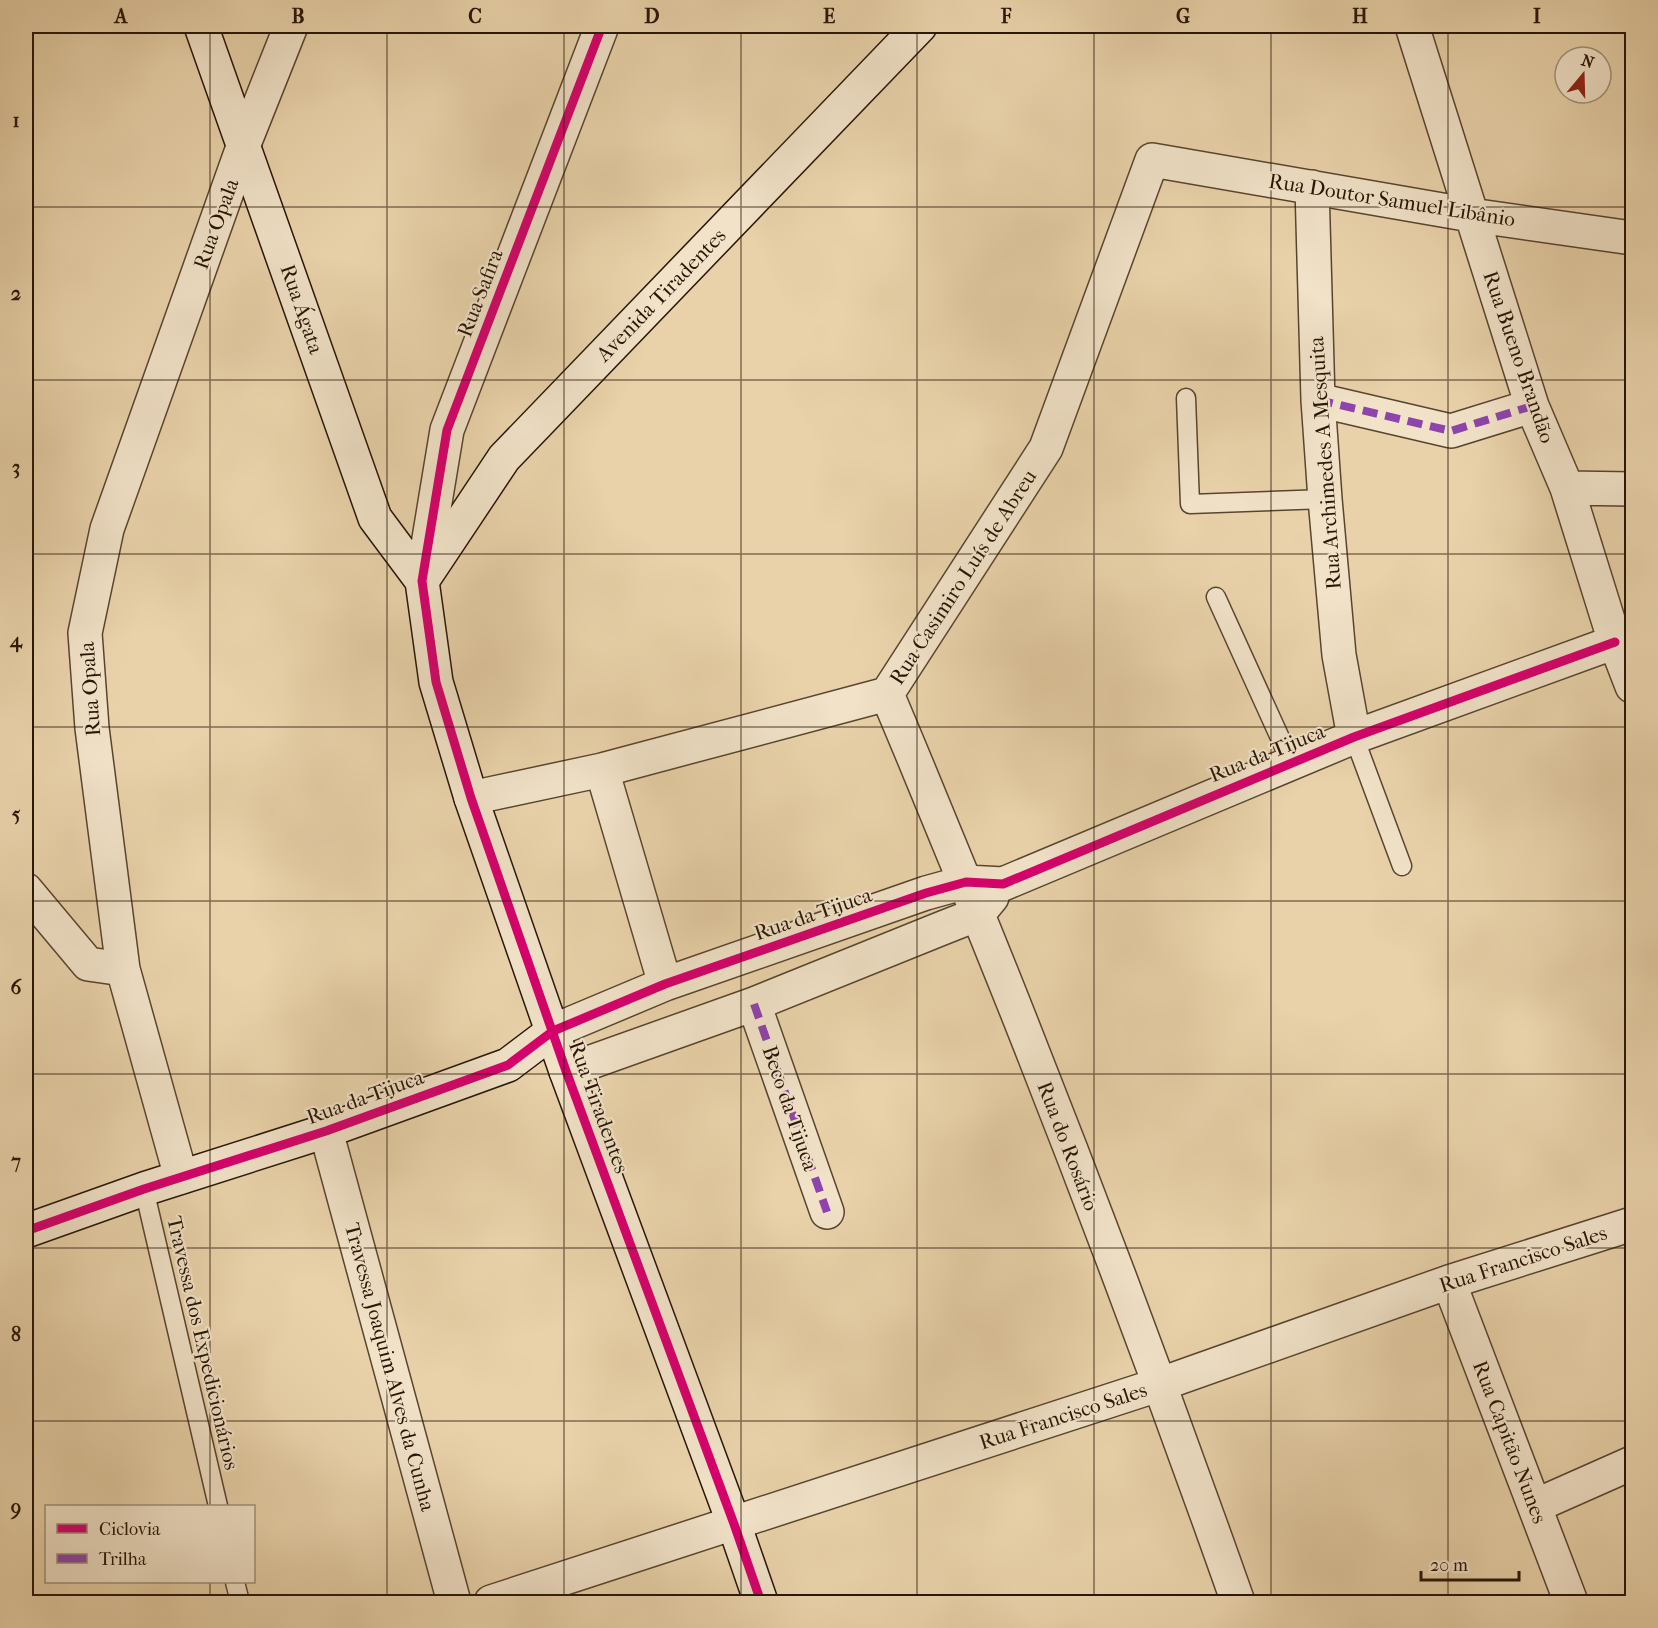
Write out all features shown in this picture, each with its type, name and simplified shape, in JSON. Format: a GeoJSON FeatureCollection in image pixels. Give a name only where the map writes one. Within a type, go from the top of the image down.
{"type":"FeatureCollection","features":[{"type":"Feature","properties":{"kind":"street","name":"Rua Ágata"},"geometry":{"type":"LineString","coordinates":[[201,26],[375,519],[422,581]]}},
{"type":"Feature","properties":{"kind":"street","name":"Rua Opala"},"geometry":{"type":"LineString","coordinates":[[182,1177],[123,969],[92,728],[85,633],[107,529],[244,144],[291,26]]}},
{"type":"Feature","properties":{"kind":"street","name":"Rua Safira"},"geometry":{"type":"LineString","coordinates":[[422,581],[447,430],[602,26]]}},
{"type":"Feature","properties":{"kind":"street","name":"Avenida Tiradentes"},"geometry":{"type":"LineString","coordinates":[[422,581],[504,458],[920,26]]}},
{"type":"Feature","properties":{"kind":"street","name":"Rua Bueno Brandão"},"geometry":{"type":"LineString","coordinates":[[1412,26],[1532,406],[1567,488],[1615,642],[1632,686]]}},
{"type":"Feature","properties":{"kind":"street","name":"Rua Doutor Samuel Libânio"},"geometry":{"type":"LineString","coordinates":[[1152,160],[1471,214],[1632,238]]}},
{"type":"Feature","properties":{"kind":"street","name":"Rua Casimiro Luís de Abreu"},"geometry":{"type":"LineString","coordinates":[[471,798],[602,770],[887,694],[1046,448],[1152,160]]}},
{"type":"Feature","properties":{"kind":"street","name":"Rua Archimedes A Mesquita"},"geometry":{"type":"LineString","coordinates":[[1312,187],[1318,400],[1325,499],[1339,655],[1354,737]]}},
{"type":"Feature","properties":{"kind":"street"},"geometry":{"type":"LineString","coordinates":[[1318,400],[1450,431],[1532,406]]}},
{"type":"Feature","properties":{"kind":"street"},"geometry":{"type":"LineString","coordinates":[[1567,488],[1632,489]]}},
{"type":"Feature","properties":{"kind":"street","name":"Rua Tiradentes"},"geometry":{"type":"LineString","coordinates":[[422,581],[436,682],[471,798],[566,1071],[761,1602]]}},
{"type":"Feature","properties":{"kind":"street","name":"Rua da Tijuca"},"geometry":{"type":"LineString","coordinates":[[26,1231],[144,1189],[326,1131],[508,1065],[553,1031],[665,984],[926,893],[966,882],[1003,884],[1354,737],[1615,642]]}},
{"type":"Feature","properties":{"kind":"street","name":"Rua do Rosário"},"geometry":{"type":"LineString","coordinates":[[887,694],[966,882],[1161,1384],[1238,1602]]}},
{"type":"Feature","properties":{"kind":"street"},"geometry":{"type":"LineString","coordinates":[[602,770],[665,984]]}},
{"type":"Feature","properties":{"kind":"street","name":"Rua da Tijuca"},"geometry":{"type":"LineString","coordinates":[[508,1065],[566,1071],[753,1004],[978,914],[1003,884]]}},
{"type":"Feature","properties":{"kind":"street"},"geometry":{"type":"LineString","coordinates":[[26,890],[88,964],[123,969]]}},
{"type":"Feature","properties":{"kind":"street","name":"Beco da Tijuca"},"geometry":{"type":"LineString","coordinates":[[753,1004],[827,1212]]}},
{"type":"Feature","properties":{"kind":"street","name":"Travessa Joaquim Alves da Cunha"},"geometry":{"type":"LineString","coordinates":[[326,1131],[454,1602]]}},
{"type":"Feature","properties":{"kind":"street","name":"Rua Francisco Sales"},"geometry":{"type":"LineString","coordinates":[[492,1602],[1161,1384],[1449,1282],[1632,1224]]}},
{"type":"Feature","properties":{"kind":"street","name":"Rua Capitão Nunes"},"geometry":{"type":"LineString","coordinates":[[1449,1282],[1571,1602]]}},
{"type":"Feature","properties":{"kind":"street"},"geometry":{"type":"LineString","coordinates":[[1535,1506],[1632,1463]]}},
{"type":"Feature","properties":{"kind":"lane"},"geometry":{"type":"LineString","coordinates":[[1186,398],[1190,504],[1325,499]]}},
{"type":"Feature","properties":{"kind":"lane"},"geometry":{"type":"LineString","coordinates":[[1216,597],[1291,762]]}},
{"type":"Feature","properties":{"kind":"lane"},"geometry":{"type":"LineString","coordinates":[[1354,737],[1402,866]]}},
{"type":"Feature","properties":{"kind":"lane","name":"Travessa dos Expedicionários"},"geometry":{"type":"LineString","coordinates":[[144,1189],[218,1505]]}},
{"type":"Feature","properties":{"kind":"lane"},"geometry":{"type":"LineString","coordinates":[[235,1583],[240,1602]]}},
{"type":"Feature","properties":{"kind":"marked path"},"geometry":{"type":"LineString","coordinates":[[1318,400],[1451,431],[1532,406]]}},
{"type":"Feature","properties":{"kind":"marked path"},"geometry":{"type":"LineString","coordinates":[[754,1004],[827,1212]]}},
{"type":"Feature","properties":{"kind":"cycle path"},"geometry":{"type":"LineString","coordinates":[[602,26],[447,430],[422,581],[436,682],[471,798],[566,1071],[761,1602]]}},
{"type":"Feature","properties":{"kind":"cycle path"},"geometry":{"type":"LineString","coordinates":[[26,1231],[144,1189],[326,1131],[508,1065],[553,1031],[665,984],[926,893],[966,882],[1003,884],[1354,737],[1615,642]]}}]}
